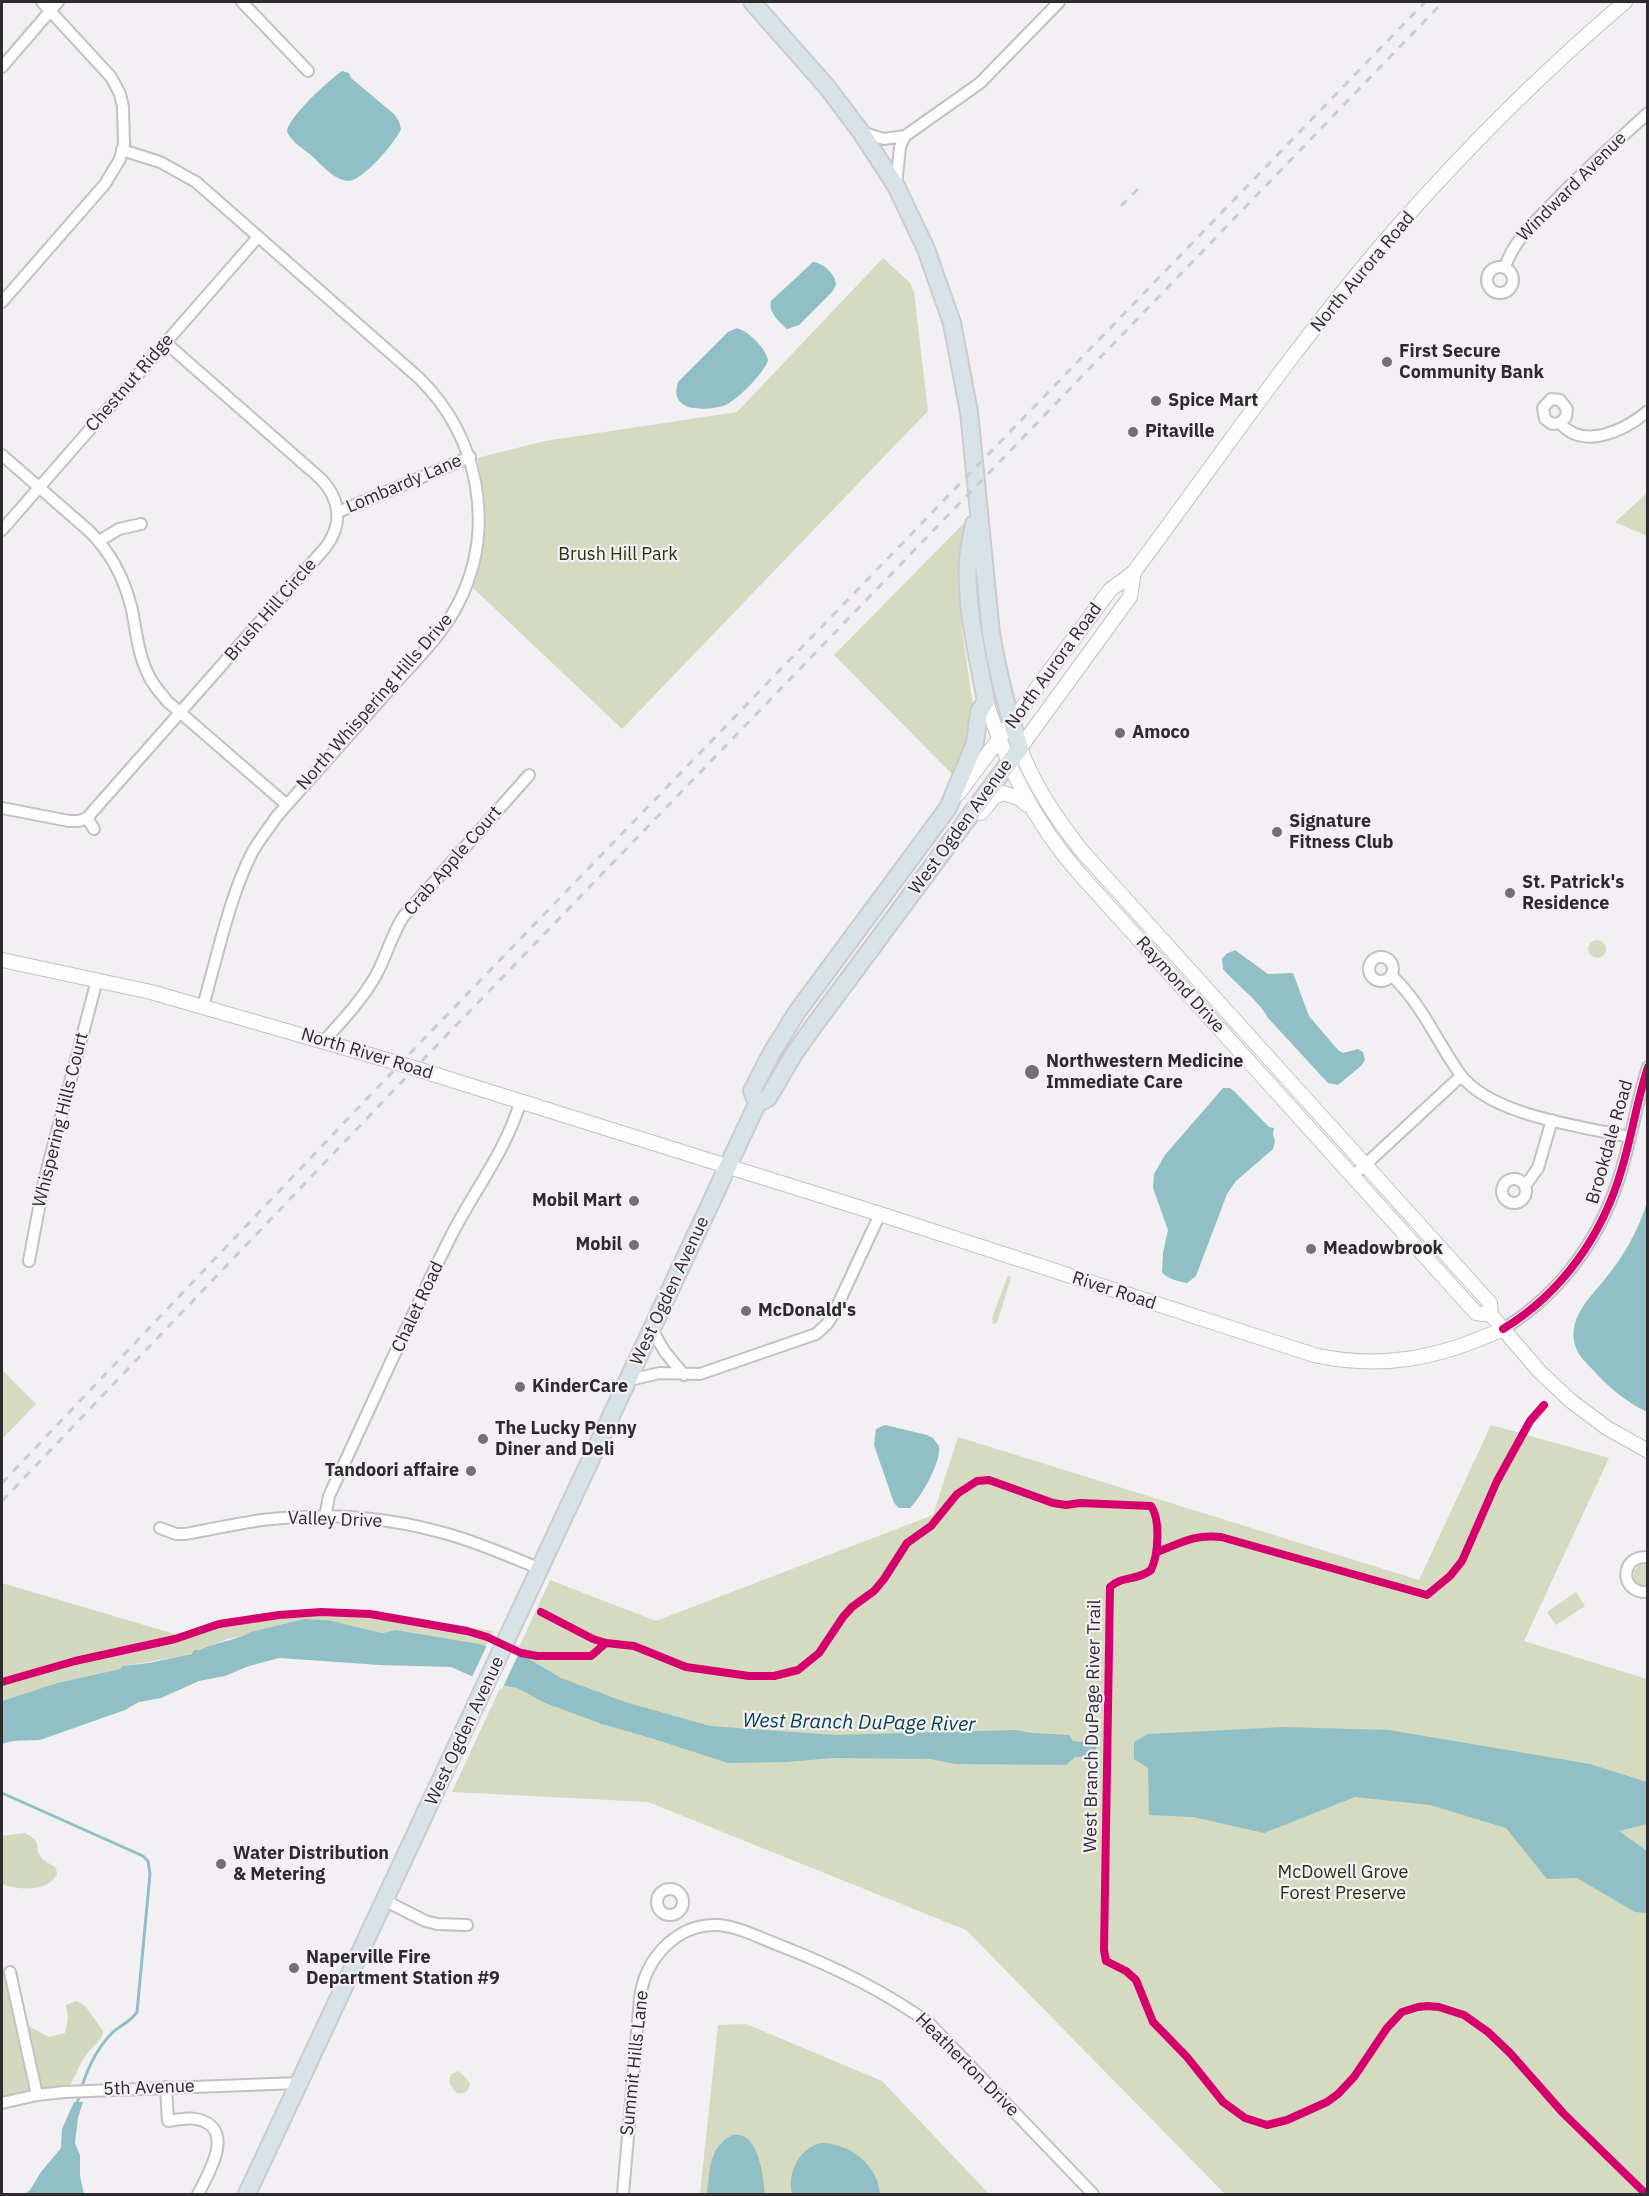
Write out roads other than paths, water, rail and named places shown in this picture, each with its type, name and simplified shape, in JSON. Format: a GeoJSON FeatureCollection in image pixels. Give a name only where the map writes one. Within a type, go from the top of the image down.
{"type":"FeatureCollection","features":[{"type":"Feature","properties":{"kind":"main road","name":"West Ogden Avenue"},"geometry":{"type":"LineString","coordinates":[[247,2194],[757,1104],[768,1098],[794,1054],[1020,748],[1004,702],[991,633],[969,412],[952,323],[926,249],[896,186],[861,132],[827,87],[752,2]]}},
{"type":"Feature","properties":{"kind":"main road","name":"West Ogden Avenue"},"geometry":{"type":"LineString","coordinates":[[948,808],[975,743],[979,712],[986,700],[974,637],[968,561],[977,505]]}},
{"type":"Feature","properties":{"kind":"main road","name":"North Aurora Road"},"geometry":{"type":"LineString","coordinates":[[893,880],[948,808]]}},
{"type":"Feature","properties":{"kind":"main road","name":"West Ogden Avenue"},"geometry":{"type":"LineString","coordinates":[[757,1104],[752,1091],[782,1036],[893,880]]}},
{"type":"Feature","properties":{"kind":"street"},"geometry":{"type":"LineString","coordinates":[[2,302],[105,184],[123,150],[125,115],[120,94],[111,77],[42,2]]}},
{"type":"Feature","properties":{"kind":"street"},"geometry":{"type":"LineString","coordinates":[[2,68],[58,2]]}},
{"type":"Feature","properties":{"kind":"street"},"geometry":{"type":"LineString","coordinates":[[242,2],[308,70]]}},
{"type":"Feature","properties":{"kind":"street"},"geometry":{"type":"LineString","coordinates":[[861,132],[884,139],[906,136],[981,83],[1059,2]]}},
{"type":"Feature","properties":{"kind":"street","name":"North Aurora Road"},"geometry":{"type":"LineString","coordinates":[[948,808],[1110,590],[1134,572],[1301,347],[1390,236],[1520,97],[1625,2]]}},
{"type":"Feature","properties":{"kind":"street","name":"Windward Avenue"},"geometry":{"type":"LineString","coordinates":[[1505,267],[1514,247],[1532,225],[1647,113]]}},
{"type":"Feature","properties":{"kind":"street"},"geometry":{"type":"LineString","coordinates":[[896,186],[899,153],[906,136]]}},
{"type":"Feature","properties":{"kind":"street","name":"North Whispering Hills Drive"},"geometry":{"type":"LineString","coordinates":[[123,150],[171,167],[195,182],[429,388],[453,421],[470,457],[478,495],[479,532],[471,571],[457,605],[434,640],[287,805],[262,837],[245,868],[203,1006]]}},
{"type":"Feature","properties":{"kind":"street","name":"Chestnut Ridge"},"geometry":{"type":"LineString","coordinates":[[2,530],[258,237]]}},
{"type":"Feature","properties":{"kind":"street"},"geometry":{"type":"LineString","coordinates":[[166,343],[321,479],[331,491],[338,512]]}},
{"type":"Feature","properties":{"kind":"street"},"geometry":{"type":"LineString","coordinates":[[1560,423],[1570,432],[1597,436],[1619,430],[1647,411]]}},
{"type":"Feature","properties":{"kind":"street"},"geometry":{"type":"LineString","coordinates":[[2,455],[99,540],[127,591],[142,659],[148,674],[161,694],[287,805]]}},
{"type":"Feature","properties":{"kind":"street","name":"Lombardy Lane"},"geometry":{"type":"LineString","coordinates":[[338,512],[470,457]]}},
{"type":"Feature","properties":{"kind":"street","name":"Brush Hill Circle"},"geometry":{"type":"LineString","coordinates":[[87,818],[325,548],[338,521],[338,512]]}},
{"type":"Feature","properties":{"kind":"street"},"geometry":{"type":"LineString","coordinates":[[99,540],[119,530],[141,524]]}},
{"type":"Feature","properties":{"kind":"street","name":"North Aurora Road"},"geometry":{"type":"LineString","coordinates":[[1020,748],[1130,597],[1134,572]]}},
{"type":"Feature","properties":{"kind":"street","name":"Raymond Drive"},"geometry":{"type":"LineString","coordinates":[[986,700],[1008,764],[1029,806],[1052,841],[1077,871],[1476,1313],[1491,1316],[1563,1395],[1607,1428],[1647,1451]]}},
{"type":"Feature","properties":{"kind":"street","name":"Raymond Drive"},"geometry":{"type":"LineString","coordinates":[[1020,748],[1035,782],[1082,851],[1490,1303],[1491,1316]]}},
{"type":"Feature","properties":{"kind":"street","name":"Crab Apple Court"},"geometry":{"type":"LineString","coordinates":[[324,1041],[365,993],[403,917],[529,775]]}},
{"type":"Feature","properties":{"kind":"street"},"geometry":{"type":"LineString","coordinates":[[960,829],[974,821],[994,796],[1003,793],[1019,798],[1029,806]]}},
{"type":"Feature","properties":{"kind":"street"},"geometry":{"type":"LineString","coordinates":[[2,808],[69,821],[80,821],[87,818],[93,829]]}},
{"type":"Feature","properties":{"kind":"street","name":"North River Road"},"geometry":{"type":"LineString","coordinates":[[2,960],[203,1006],[324,1041],[728,1168]]}},
{"type":"Feature","properties":{"kind":"street"},"geometry":{"type":"LineString","coordinates":[[1392,976],[1410,994],[1461,1076],[1478,1092],[1499,1104],[1552,1120],[1629,1137]]}},
{"type":"Feature","properties":{"kind":"street","name":"Whispering Hills Court"},"geometry":{"type":"LineString","coordinates":[[29,1261],[44,1181],[97,980]]}},
{"type":"Feature","properties":{"kind":"street","name":"Brookdale Road"},"geometry":{"type":"LineString","coordinates":[[1503,1329],[1526,1313],[1556,1286],[1586,1250],[1602,1223],[1612,1201],[1647,1066]]}},
{"type":"Feature","properties":{"kind":"street"},"geometry":{"type":"LineString","coordinates":[[1352,1177],[1461,1076]]}},
{"type":"Feature","properties":{"kind":"street","name":"Chalet Road"},"geometry":{"type":"LineString","coordinates":[[325,1517],[329,1496],[448,1241],[499,1154],[515,1120],[520,1102]]}},
{"type":"Feature","properties":{"kind":"street"},"geometry":{"type":"LineString","coordinates":[[1525,1186],[1538,1168],[1552,1120]]}},
{"type":"Feature","properties":{"kind":"street","name":"River Road"},"geometry":{"type":"LineString","coordinates":[[728,1168],[880,1214],[1248,1335],[1329,1358],[1371,1362],[1406,1360],[1454,1349],[1503,1329]]}},
{"type":"Feature","properties":{"kind":"street"},"geometry":{"type":"LineString","coordinates":[[629,1380],[660,1373],[700,1374],[816,1334],[822,1330],[832,1315],[880,1214]]}},
{"type":"Feature","properties":{"kind":"street"},"geometry":{"type":"LineString","coordinates":[[652,1330],[665,1352],[684,1375]]}},
{"type":"Feature","properties":{"kind":"street","name":"Valley Drive"},"geometry":{"type":"LineString","coordinates":[[160,1528],[176,1534],[186,1534],[263,1520],[325,1517],[368,1519],[422,1527],[480,1544],[541,1569]]}},
{"type":"Feature","properties":{"kind":"street"},"geometry":{"type":"LineString","coordinates":[[1647,1557],[1640,1557],[1632,1562],[1626,1574],[1628,1583],[1634,1590],[1647,1592]]}},
{"type":"Feature","properties":{"kind":"street"},"geometry":{"type":"LineString","coordinates":[[386,1900],[426,1921],[437,1924],[467,1925]]}},
{"type":"Feature","properties":{"kind":"street"},"geometry":{"type":"LineString","coordinates":[[676,1914],[684,1932]]}},
{"type":"Feature","properties":{"kind":"street","name":"Heatherton Drive"},"geometry":{"type":"LineString","coordinates":[[684,1932],[719,1925],[738,1929],[824,1962],[877,1988],[904,2005],[930,2024],[1093,2194]]}},
{"type":"Feature","properties":{"kind":"street","name":"Summit Hills Lane"},"geometry":{"type":"LineString","coordinates":[[623,2194],[642,1983],[661,1949],[684,1932]]}},
{"type":"Feature","properties":{"kind":"street"},"geometry":{"type":"LineString","coordinates":[[10,1972],[37,2095]]}},
{"type":"Feature","properties":{"kind":"street","name":"5th Avenue"},"geometry":{"type":"LineString","coordinates":[[2,2103],[64,2092],[298,2084]]}},
{"type":"Feature","properties":{"kind":"street"},"geometry":{"type":"LineString","coordinates":[[166,2087],[168,2121],[194,2118],[202,2121],[215,2132],[218,2141],[212,2165],[198,2194]]}},
{"type":"Feature","properties":{"kind":"water"},"geometry":{"type":"Polygon","coordinates":[[[342,71],[349,73],[351,78],[394,114],[401,129],[393,143],[378,160],[362,175],[349,181],[330,173],[287,132],[301,109],[342,71]]]}},
{"type":"Feature","properties":{"kind":"water"},"geometry":{"type":"Polygon","coordinates":[[[813,262],[829,270],[836,285],[832,292],[799,325],[787,329],[773,313],[771,301],[813,262]]]}},
{"type":"Feature","properties":{"kind":"water"},"geometry":{"type":"Polygon","coordinates":[[[737,328],[751,336],[764,350],[768,360],[762,371],[742,393],[728,404],[698,409],[683,404],[676,392],[678,382],[728,332],[737,328]]]}},
{"type":"Feature","properties":{"kind":"water"},"geometry":{"type":"Polygon","coordinates":[[[1235,950],[1268,974],[1293,973],[1309,1016],[1338,1050],[1343,1053],[1358,1049],[1363,1052],[1365,1060],[1361,1066],[1338,1085],[1328,1083],[1254,1000],[1223,969],[1222,959],[1226,954],[1235,950]]]}},
{"type":"Feature","properties":{"kind":"water"},"geometry":{"type":"Polygon","coordinates":[[[1223,1088],[1230,1088],[1234,1091],[1269,1127],[1274,1128],[1275,1141],[1273,1149],[1236,1181],[1227,1194],[1196,1276],[1187,1283],[1170,1278],[1162,1272],[1168,1230],[1153,1188],[1154,1174],[1165,1155],[1223,1088]]]}},
{"type":"Feature","properties":{"kind":"water"},"geometry":{"type":"Polygon","coordinates":[[[1647,1202],[1648,1412],[1611,1388],[1583,1360],[1576,1348],[1574,1338],[1574,1328],[1581,1310],[1624,1252],[1640,1223],[1647,1202]]]}},
{"type":"Feature","properties":{"kind":"water"},"geometry":{"type":"Polygon","coordinates":[[[885,1425],[927,1435],[933,1438],[939,1446],[937,1460],[930,1478],[910,1508],[899,1508],[894,1503],[874,1445],[876,1429],[885,1425]]]}},
{"type":"Feature","properties":{"kind":"water"},"geometry":{"type":"Polygon","coordinates":[[[304,1619],[328,1620],[382,1633],[396,1630],[479,1644],[529,1659],[561,1678],[625,1702],[710,1726],[835,1735],[1016,1730],[1069,1735],[1073,1741],[1096,1743],[1097,1756],[1075,1757],[1066,1765],[955,1764],[930,1759],[833,1758],[787,1762],[728,1763],[602,1724],[545,1703],[517,1688],[485,1682],[451,1667],[279,1658],[249,1666],[225,1676],[199,1681],[161,1698],[139,1702],[125,1710],[40,1740],[2,1744],[2,1701],[57,1683],[120,1669],[123,1666],[191,1654],[195,1650],[250,1632],[304,1619]]]}},
{"type":"Feature","properties":{"kind":"water"},"geometry":{"type":"Polygon","coordinates":[[[1284,1727],[1389,1730],[1590,1764],[1647,1782],[1647,1824],[1619,1831],[1647,1851],[1647,1913],[1635,1912],[1577,1878],[1547,1879],[1506,1828],[1430,1805],[1355,1797],[1264,1833],[1193,1817],[1149,1815],[1148,1768],[1134,1759],[1134,1742],[1148,1734],[1284,1727]]]}},
{"type":"Feature","properties":{"kind":"water"},"geometry":{"type":"Polygon","coordinates":[[[74,2102],[83,2102],[78,2118],[75,2143],[80,2155],[80,2176],[84,2194],[24,2194],[30,2190],[41,2172],[61,2148],[62,2129],[74,2102]]]}},
{"type":"Feature","properties":{"kind":"water"},"geometry":{"type":"Polygon","coordinates":[[[733,2135],[749,2140],[754,2147],[761,2166],[765,2194],[707,2194],[710,2169],[715,2153],[725,2140],[733,2135]]]}},
{"type":"Feature","properties":{"kind":"water"},"geometry":{"type":"Polygon","coordinates":[[[821,2143],[842,2147],[861,2158],[874,2174],[880,2194],[792,2194],[791,2178],[796,2162],[806,2150],[821,2143]]]}},
{"type":"Feature","properties":{"kind":"waterway"},"geometry":{"type":"LineString","coordinates":[[2,1793],[143,1856],[148,1861],[150,1874],[137,2012],[112,2033],[100,2048],[86,2075],[77,2104]]}},
{"type":"Feature","properties":{"kind":"railway"},"geometry":{"type":"LineString","coordinates":[[2,1483],[416,1047],[1425,2]]}},
{"type":"Feature","properties":{"kind":"railway"},"geometry":{"type":"LineString","coordinates":[[2,1501],[415,1068],[1443,2]]}},
{"type":"Feature","properties":{"kind":"railway"},"geometry":{"type":"LineString","coordinates":[[1121,206],[1138,189]]}},
{"type":"Feature","properties":{"kind":"place","name":"First Secure Community Bank"},"geometry":{"type":"Point","coordinates":[1387,362]}},
{"type":"Feature","properties":{"kind":"place","name":"Spice Mart"},"geometry":{"type":"Point","coordinates":[1156,401]}},
{"type":"Feature","properties":{"kind":"place","name":"Pitaville"},"geometry":{"type":"Point","coordinates":[1133,432]}},
{"type":"Feature","properties":{"kind":"place","name":"Amoco"},"geometry":{"type":"Point","coordinates":[1120,733]}},
{"type":"Feature","properties":{"kind":"place","name":"Signature Fitness Club"},"geometry":{"type":"Point","coordinates":[1277,832]}},
{"type":"Feature","properties":{"kind":"place","name":"St. Patrick's Residence"},"geometry":{"type":"Point","coordinates":[1510,893]}},
{"type":"Feature","properties":{"kind":"place","name":"Northwestern Medicine Immediate Care"},"geometry":{"type":"Point","coordinates":[1032,1072]}},
{"type":"Feature","properties":{"kind":"place","name":"Mobil Mart"},"geometry":{"type":"Point","coordinates":[634,1201]}},
{"type":"Feature","properties":{"kind":"place","name":"Mobil"},"geometry":{"type":"Point","coordinates":[634,1245]}},
{"type":"Feature","properties":{"kind":"place","name":"Meadowbrook"},"geometry":{"type":"Point","coordinates":[1311,1249]}},
{"type":"Feature","properties":{"kind":"place","name":"McDonald's"},"geometry":{"type":"Point","coordinates":[746,1311]}},
{"type":"Feature","properties":{"kind":"place","name":"KinderCare"},"geometry":{"type":"Point","coordinates":[520,1387]}},
{"type":"Feature","properties":{"kind":"place","name":"The Lucky Penny Diner and Deli"},"geometry":{"type":"Point","coordinates":[483,1439]}},
{"type":"Feature","properties":{"kind":"place","name":"Tandoori affaire"},"geometry":{"type":"Point","coordinates":[471,1471]}},
{"type":"Feature","properties":{"kind":"place","name":"Water Distribution & Metering"},"geometry":{"type":"Point","coordinates":[221,1864]}},
{"type":"Feature","properties":{"kind":"place","name":"Naperville Fire Department Station #9"},"geometry":{"type":"Point","coordinates":[294,1968]}},
{"type":"Feature","properties":{"kind":"park label","name":"Brush Hill Park"},"geometry":{"type":"Point","coordinates":[618,555]}},
{"type":"Feature","properties":{"kind":"park label","name":"McDowell Grove Forest Preserve"},"geometry":{"type":"Point","coordinates":[1343,1883]}},
{"type":"Feature","properties":{"kind":"water label","name":"West Branch DuPage River"},"geometry":{"type":"Point","coordinates":[859,1723]}}]}
